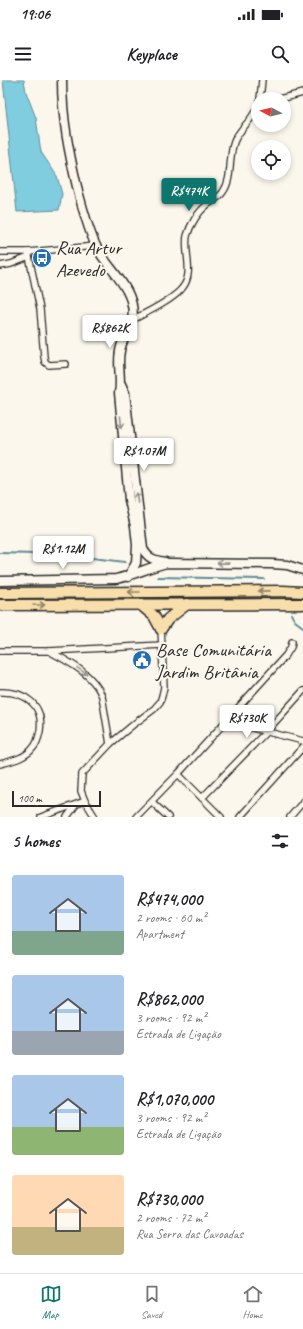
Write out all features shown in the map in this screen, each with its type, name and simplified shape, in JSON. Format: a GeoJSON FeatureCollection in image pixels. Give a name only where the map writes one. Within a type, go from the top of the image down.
{"type":"FeatureCollection","features":[{"type":"Feature","properties":{"kind":"highway"},"geometry":{"type":"LineString","coordinates":[[0,593],[303,592]]}},
{"type":"Feature","properties":{"kind":"highway"},"geometry":{"type":"LineString","coordinates":[[141,604],[154,616],[162,629],[168,619],[187,604]]}},
{"type":"Feature","properties":{"kind":"highway"},"geometry":{"type":"LineString","coordinates":[[0,605],[303,604]]}},
{"type":"Feature","properties":{"kind":"main road"},"geometry":{"type":"LineString","coordinates":[[62,80],[62,102],[66,136],[81,202],[96,246],[129,295],[132,304],[132,320],[120,352],[121,384],[118,393],[129,500],[136,526],[136,564],[128,577]]}},
{"type":"Feature","properties":{"kind":"main road"},"geometry":{"type":"LineString","coordinates":[[121,384],[125,393],[138,507],[142,527],[143,549],[146,555],[151,558],[167,563]]}},
{"type":"Feature","properties":{"kind":"main road"},"geometry":{"type":"LineString","coordinates":[[0,581],[116,579],[128,577],[153,566],[167,563],[272,564],[287,565],[303,570]]}},
{"type":"Feature","properties":{"kind":"street"},"geometry":{"type":"LineString","coordinates":[[261,92],[262,80]]}},
{"type":"Feature","properties":{"kind":"street"},"geometry":{"type":"LineString","coordinates":[[291,96],[303,93]]}},
{"type":"Feature","properties":{"kind":"street"},"geometry":{"type":"LineString","coordinates":[[132,320],[168,299],[184,286],[187,277],[187,236],[199,213],[218,198],[224,191],[228,182],[231,153],[234,141],[251,117]]}},
{"type":"Feature","properties":{"kind":"street"},"geometry":{"type":"LineString","coordinates":[[0,252],[28,255],[96,246]]}},
{"type":"Feature","properties":{"kind":"street"},"geometry":{"type":"LineString","coordinates":[[0,266],[11,264],[28,255]]}},
{"type":"Feature","properties":{"kind":"street"},"geometry":{"type":"LineString","coordinates":[[28,255],[40,310],[44,357],[49,365],[66,364]]}},
{"type":"Feature","properties":{"kind":"street"},"geometry":{"type":"LineString","coordinates":[[95,817],[85,801],[81,791],[82,774],[110,744],[154,709],[160,702],[164,686],[162,629]]}},
{"type":"Feature","properties":{"kind":"street"},"geometry":{"type":"LineString","coordinates":[[136,817],[178,774],[286,654],[291,647],[292,642]]}},
{"type":"Feature","properties":{"kind":"street"},"geometry":{"type":"LineString","coordinates":[[0,651],[49,651],[162,645]]}},
{"type":"Feature","properties":{"kind":"street"},"geometry":{"type":"LineString","coordinates":[[49,651],[88,676],[99,690],[102,696],[110,744]]}},
{"type":"Feature","properties":{"kind":"street"},"geometry":{"type":"LineString","coordinates":[[202,798],[266,732],[303,691]]}},
{"type":"Feature","properties":{"kind":"street"},"geometry":{"type":"LineString","coordinates":[[0,692],[12,692],[29,700],[35,705],[40,713],[41,723],[40,735],[33,748],[23,757],[0,764]]}},
{"type":"Feature","properties":{"kind":"street"},"geometry":{"type":"LineString","coordinates":[[225,721],[303,741]]}},
{"type":"Feature","properties":{"kind":"street"},"geometry":{"type":"LineString","coordinates":[[240,817],[303,748]]}},
{"type":"Feature","properties":{"kind":"street"},"geometry":{"type":"LineString","coordinates":[[178,774],[221,817]]}},
{"type":"Feature","properties":{"kind":"street"},"geometry":{"type":"LineString","coordinates":[[41,817],[85,801]]}},
{"type":"Feature","properties":{"kind":"street"},"geometry":{"type":"LineString","coordinates":[[152,802],[168,817]]}},
{"type":"Feature","properties":{"kind":"street"},"geometry":{"type":"LineString","coordinates":[[290,817],[303,802]]}},
{"type":"Feature","properties":{"kind":"street"},"geometry":{"type":"LineString","coordinates":[[67,817],[76,805]]}},
{"type":"Feature","properties":{"kind":"water"},"geometry":{"type":"Polygon","coordinates":[[[3,80],[24,80],[26,92],[36,118],[41,152],[57,176],[62,194],[59,210],[17,212],[3,80]]]}},
{"type":"Feature","properties":{"kind":"waterway"},"geometry":{"type":"LineString","coordinates":[[0,553],[68,555],[125,562]]}},
{"type":"Feature","properties":{"kind":"waterway"},"geometry":{"type":"LineString","coordinates":[[158,577],[264,579]]}},
{"type":"Feature","properties":{"kind":"waterway"},"geometry":{"type":"LineString","coordinates":[[291,614],[295,621],[303,627]]}},
{"type":"Feature","properties":{"kind":"place","name":"Rua Artur Azevedo"},"geometry":{"type":"Point","coordinates":[42,258]}},
{"type":"Feature","properties":{"kind":"place","name":"Base Comunitária Jardim Britânia"},"geometry":{"type":"Point","coordinates":[142,660]}}]}
